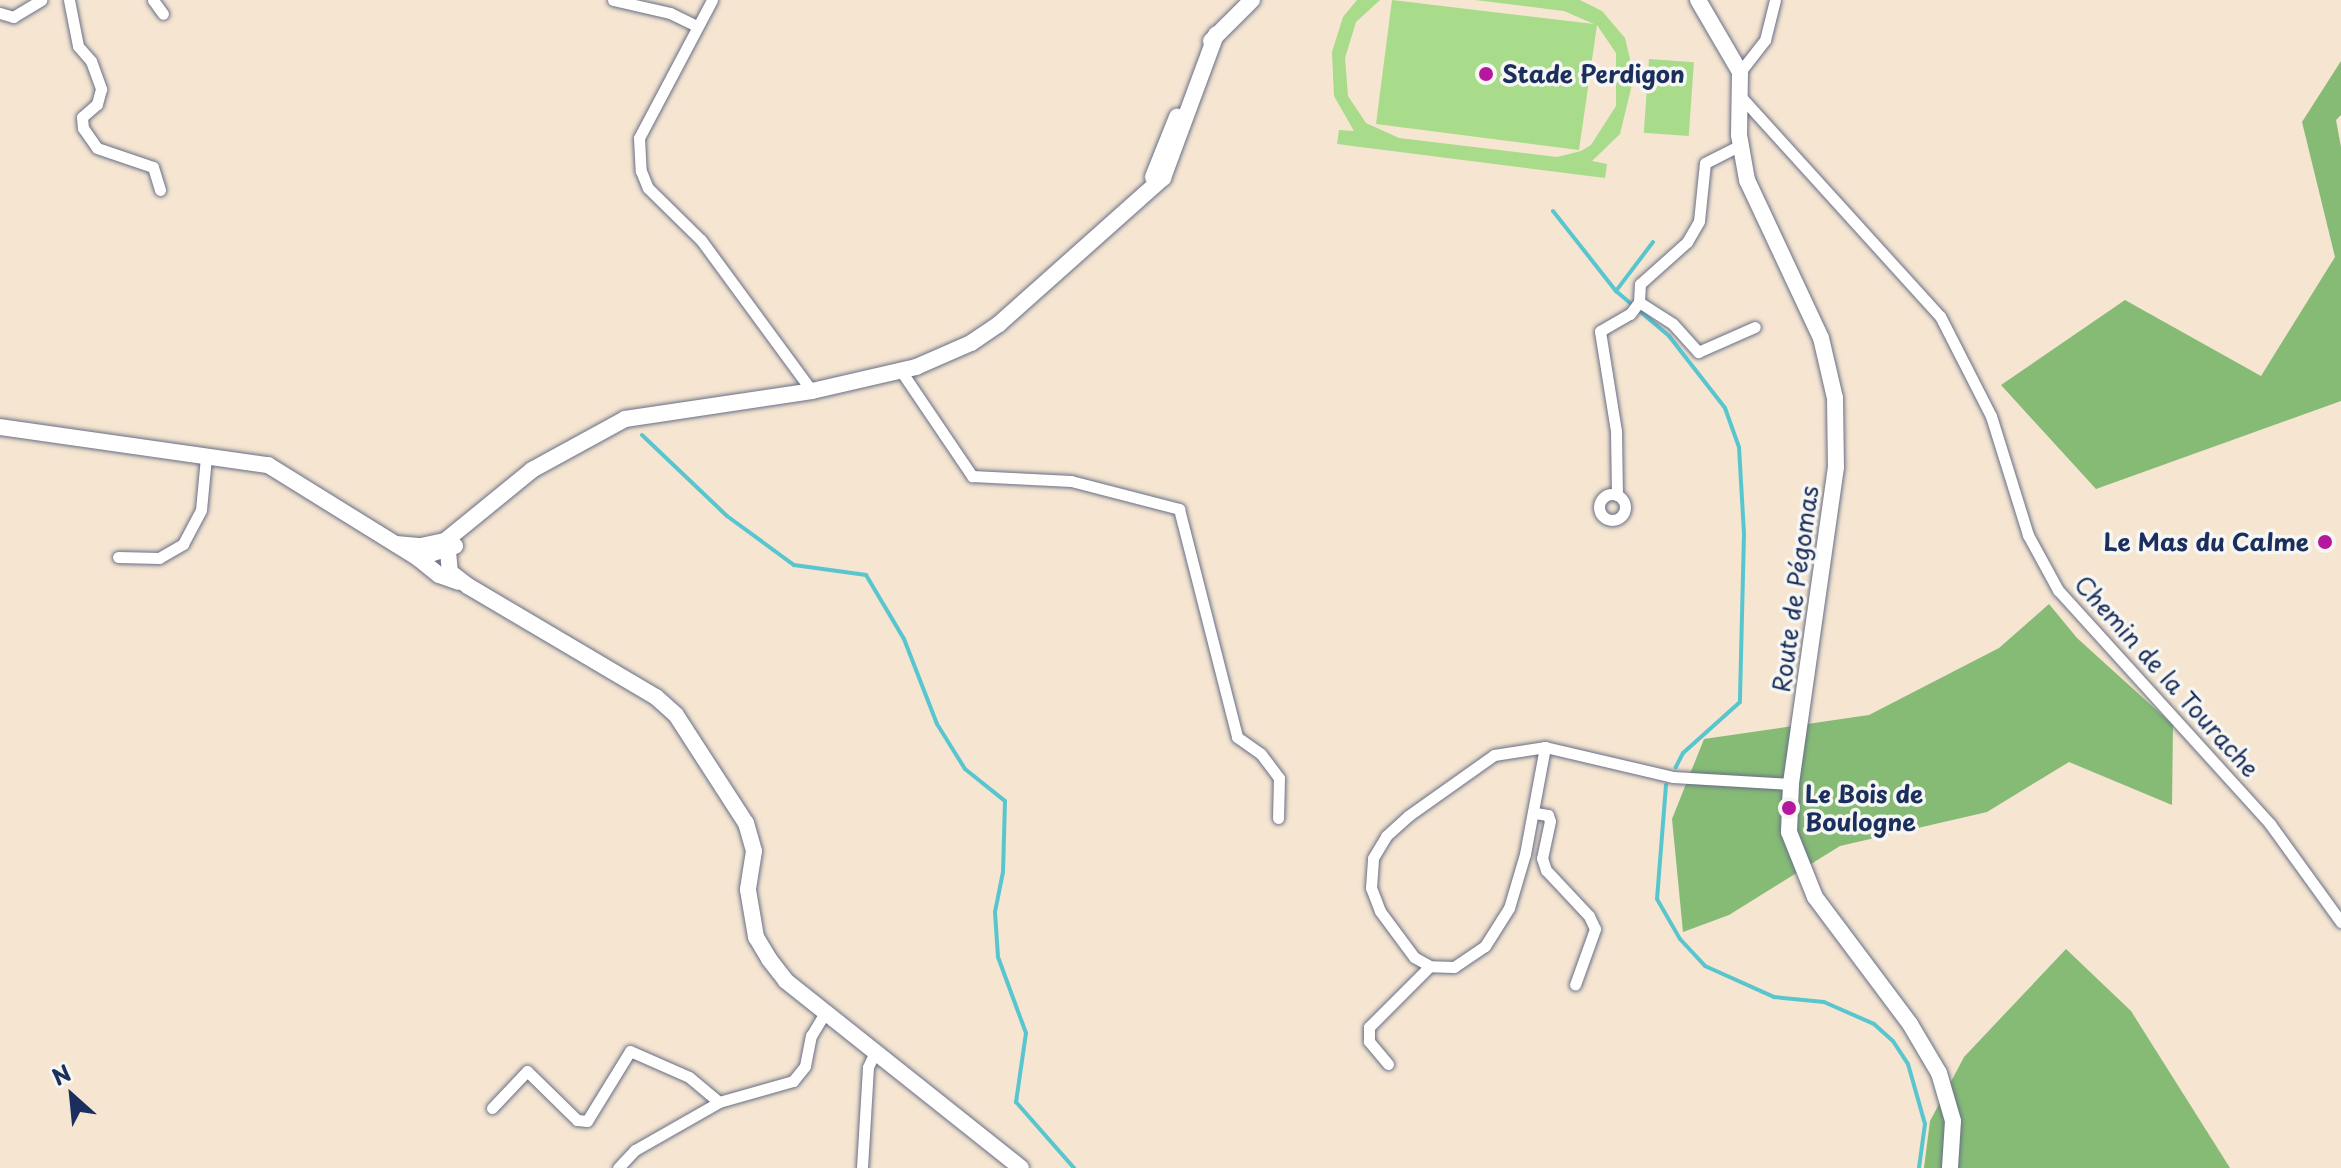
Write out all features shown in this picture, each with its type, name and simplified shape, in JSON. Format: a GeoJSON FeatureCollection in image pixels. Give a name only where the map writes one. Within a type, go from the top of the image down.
{"type":"FeatureCollection","features":[{"type":"Feature","properties":{"kind":"main road"},"geometry":{"type":"LineString","coordinates":[[423,554],[464,530],[540,467],[637,415],[812,391],[901,371],[945,356],[999,324],[1163,178],[1175,153],[1216,35],[1252,0]]}},
{"type":"Feature","properties":{"kind":"main road","name":"Route de Pégomas"},"geometry":{"type":"LineString","coordinates":[[1698,0],[1740,72],[1740,145],[1758,208],[1821,338],[1835,398],[1836,467],[1791,784],[1789,832],[1804,877],[1939,1073],[1953,1121],[1950,1168]]}},
{"type":"Feature","properties":{"kind":"main road"},"geometry":{"type":"LineString","coordinates":[[0,427],[268,465],[290,475],[396,544],[423,554],[468,586],[656,697],[676,715],[746,823],[754,851],[748,890],[756,937],[786,981],[1021,1168]]}},
{"type":"Feature","properties":{"kind":"main road"},"geometry":{"type":"LineString","coordinates":[[423,554],[448,551],[540,467]]}},
{"type":"Feature","properties":{"kind":"main road"},"geometry":{"type":"LineString","coordinates":[[448,551],[450,572]]}},
{"type":"Feature","properties":{"kind":"main road"},"geometry":{"type":"LineString","coordinates":[[423,554],[439,575],[468,586]]}},
{"type":"Feature","properties":{"kind":"street"},"geometry":{"type":"LineString","coordinates":[[0,13],[13,17],[41,0]]}},
{"type":"Feature","properties":{"kind":"street"},"geometry":{"type":"LineString","coordinates":[[69,0],[78,46],[91,61],[101,89],[97,104],[82,117],[83,128],[97,148],[153,167],[160,190]]}},
{"type":"Feature","properties":{"kind":"street"},"geometry":{"type":"LineString","coordinates":[[153,0],[163,14]]}},
{"type":"Feature","properties":{"kind":"street"},"geometry":{"type":"LineString","coordinates":[[613,0],[670,13],[697,26]]}},
{"type":"Feature","properties":{"kind":"street"},"geometry":{"type":"LineString","coordinates":[[712,0],[639,138],[641,171],[648,188],[701,240],[812,391]]}},
{"type":"Feature","properties":{"kind":"street"},"geometry":{"type":"LineString","coordinates":[[1740,72],[1765,40],[1775,0]]}},
{"type":"Feature","properties":{"kind":"street","name":"Chemin de la Tourache"},"geometry":{"type":"LineString","coordinates":[[1742,98],[1756,106],[1940,316],[1991,416],[2028,535],[2058,590],[2262,815],[2341,922]]}},
{"type":"Feature","properties":{"kind":"street"},"geometry":{"type":"LineString","coordinates":[[1617,495],[1616,431],[1600,331],[1635,307],[1640,284],[1667,264],[1699,221],[1705,163],[1740,145]]}},
{"type":"Feature","properties":{"kind":"street"},"geometry":{"type":"LineString","coordinates":[[1635,307],[1673,324],[1698,352],[1755,327]]}},
{"type":"Feature","properties":{"kind":"street"},"geometry":{"type":"LineString","coordinates":[[901,371],[972,476],[1071,481],[1179,509],[1237,737],[1261,754],[1279,778],[1278,818]]}},
{"type":"Feature","properties":{"kind":"street"},"geometry":{"type":"LineString","coordinates":[[118,557],[159,558],[183,544],[201,510],[206,457]]}},
{"type":"Feature","properties":{"kind":"street"},"geometry":{"type":"LineString","coordinates":[[1545,747],[1535,813],[1509,908],[1485,946],[1454,967],[1430,966],[1414,957],[1380,911],[1371,888],[1373,858],[1386,836],[1469,768],[1518,748],[1545,747],[1673,777],[1791,784]]}},
{"type":"Feature","properties":{"kind":"street"},"geometry":{"type":"LineString","coordinates":[[1535,813],[1548,815],[1550,821],[1542,858],[1546,870],[1589,916],[1595,929],[1575,985]]}},
{"type":"Feature","properties":{"kind":"street"},"geometry":{"type":"LineString","coordinates":[[1388,1064],[1369,1041],[1369,1027],[1430,966]]}},
{"type":"Feature","properties":{"kind":"street"},"geometry":{"type":"LineString","coordinates":[[618,1168],[635,1150],[719,1102],[793,1081],[805,1066],[811,1036],[825,1013]]}},
{"type":"Feature","properties":{"kind":"street"},"geometry":{"type":"LineString","coordinates":[[492,1108],[527,1071],[577,1120],[587,1121],[630,1051],[689,1077],[719,1102]]}},
{"type":"Feature","properties":{"kind":"street"},"geometry":{"type":"LineString","coordinates":[[862,1168],[868,1067],[875,1052]]}},
{"type":"Feature","properties":{"kind":"green space","name":"Stade Perdigon"},"geometry":{"type":"Polygon","coordinates":[[[1357,0],[1380,0],[1356,22],[1345,58],[1348,96],[1366,123],[1399,138],[1557,157],[1581,151],[1591,145],[1616,106],[1616,53],[1597,25],[1579,150],[1376,124],[1392,0],[1594,24],[1564,11],[1475,0],[1580,0],[1602,11],[1625,38],[1634,76],[1620,134],[1592,161],[1607,164],[1605,178],[1337,144],[1339,130],[1354,131],[1334,96],[1332,52],[1343,17],[1357,0]]]}},
{"type":"Feature","properties":{"kind":"green space"},"geometry":{"type":"Polygon","coordinates":[[[1649,59],[1694,62],[1689,136],[1644,133],[1649,59]]]}},
{"type":"Feature","properties":{"kind":"green space"},"geometry":{"type":"Polygon","coordinates":[[[2341,61],[2341,115],[2336,120],[2341,147],[2341,401],[2096,489],[2001,385],[2125,300],[2261,376],[2335,257],[2302,122],[2341,61]]]}},
{"type":"Feature","properties":{"kind":"green space"},"geometry":{"type":"Polygon","coordinates":[[[2049,604],[2077,638],[2173,725],[2172,805],[2069,762],[1987,812],[1840,846],[1729,915],[1683,932],[1672,819],[1704,739],[1869,715],[1999,648],[2049,604]]]}},
{"type":"Feature","properties":{"kind":"green space"},"geometry":{"type":"Polygon","coordinates":[[[2066,949],[2131,1011],[2230,1168],[1924,1168],[1930,1121],[1964,1057],[2066,949]]]}},
{"type":"Feature","properties":{"kind":"waterway"},"geometry":{"type":"LineString","coordinates":[[1553,211],[1616,291]]}},
{"type":"Feature","properties":{"kind":"waterway"},"geometry":{"type":"LineString","coordinates":[[1653,242],[1616,291],[1669,336],[1725,408],[1739,447],[1744,534],[1740,702],[1683,753],[1676,767]]}},
{"type":"Feature","properties":{"kind":"waterway"},"geometry":{"type":"LineString","coordinates":[[642,435],[727,516],[794,565],[866,575],[904,639],[937,724],[965,769],[1005,801],[1003,872],[995,912],[998,957],[1026,1033],[1016,1102],[1074,1168]]}},
{"type":"Feature","properties":{"kind":"waterway"},"geometry":{"type":"LineString","coordinates":[[1666,785],[1657,899],[1680,939],[1705,966],[1774,997],[1824,1002],[1874,1024],[1893,1041],[1908,1064],[1925,1124],[1919,1168]]}},
{"type":"Feature","properties":{"kind":"place","name":"Stade Perdigon"},"geometry":{"type":"Point","coordinates":[1486,74]}},
{"type":"Feature","properties":{"kind":"place","name":"Le Mas du Calme"},"geometry":{"type":"Point","coordinates":[2325,542]}},
{"type":"Feature","properties":{"kind":"place","name":"Le Bois de Boulogne"},"geometry":{"type":"Point","coordinates":[1789,808]}}]}
